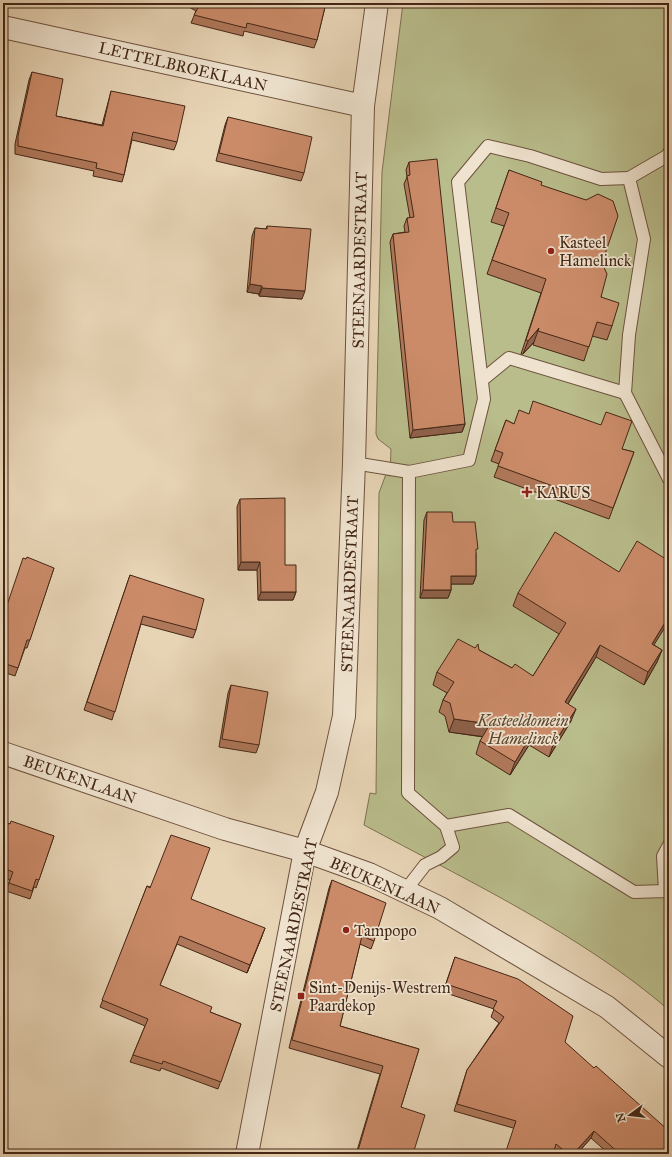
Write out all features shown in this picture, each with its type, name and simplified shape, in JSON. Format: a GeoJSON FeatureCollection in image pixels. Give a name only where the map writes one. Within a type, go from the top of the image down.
{"type":"FeatureCollection","features":[{"type":"Feature","properties":{"kind":"street","name":"STEENAARDESTRAAT"},"geometry":{"type":"LineString","coordinates":[[247,1154],[305,851],[327,792],[344,716],[354,463],[363,106],[377,3]]}},
{"type":"Feature","properties":{"kind":"street","name":"LETTELBROEKLAAN"},"geometry":{"type":"LineString","coordinates":[[3,27],[32,32],[363,106]]}},
{"type":"Feature","properties":{"kind":"street","name":"BEUKENLAAN"},"geometry":{"type":"LineString","coordinates":[[3,753],[225,829],[305,851],[369,874],[440,908],[606,1007],[669,1057]]}},
{"type":"Feature","properties":{"kind":"lane"},"geometry":{"type":"LineString","coordinates":[[354,463],[409,472],[469,460],[484,399],[458,182],[488,146],[530,156],[601,179],[629,178],[667,156],[669,153]]}},
{"type":"Feature","properties":{"kind":"lane"},"geometry":{"type":"LineString","coordinates":[[629,178],[644,239],[629,335],[624,393],[669,479]]}},
{"type":"Feature","properties":{"kind":"lane"},"geometry":{"type":"LineString","coordinates":[[482,380],[509,358],[624,393]]}},
{"type":"Feature","properties":{"kind":"lane"},"geometry":{"type":"LineString","coordinates":[[405,891],[425,865],[441,857],[453,847],[446,826],[408,793],[409,472]]}},
{"type":"Feature","properties":{"kind":"lane"},"geometry":{"type":"LineString","coordinates":[[446,826],[509,815],[634,892],[667,892],[662,856],[669,845]]}},
{"type":"Feature","properties":{"kind":"green space","name":"Kasteeldomein Hamelinck"},"geometry":{"type":"Polygon","coordinates":[[[403,3],[669,3],[669,1010],[635,982],[561,933],[482,888],[364,825],[370,793],[376,794],[379,493],[386,474],[390,476],[391,449],[378,439],[376,434],[382,172],[403,3]]]}},
{"type":"Feature","properties":{"kind":"building"},"geometry":{"type":"Polygon","coordinates":[[[199,3],[326,3],[317,40],[247,23],[246,28],[194,15],[200,4],[199,3]]]}},
{"type":"Feature","properties":{"kind":"building"},"geometry":{"type":"Polygon","coordinates":[[[32,72],[63,79],[56,116],[103,126],[111,91],[185,106],[177,142],[133,132],[124,175],[96,168],[97,163],[18,146],[18,136],[32,72]]]}},
{"type":"Feature","properties":{"kind":"building"},"geometry":{"type":"Polygon","coordinates":[[[228,117],[312,137],[304,173],[219,153],[228,117]]]}},
{"type":"Feature","properties":{"kind":"building"},"geometry":{"type":"Polygon","coordinates":[[[437,159],[465,424],[413,430],[393,234],[409,232],[407,218],[414,217],[407,176],[410,175],[409,162],[437,159]]]}},
{"type":"Feature","properties":{"kind":"building","name":"Kasteel Hamelinck"},"geometry":{"type":"Polygon","coordinates":[[[509,170],[542,182],[541,185],[586,200],[598,194],[613,201],[618,216],[602,263],[607,274],[601,297],[619,303],[612,326],[597,322],[589,347],[538,331],[539,328],[528,341],[526,340],[546,279],[492,260],[509,213],[496,208],[509,170]]]}},
{"type":"Feature","properties":{"kind":"building"},"geometry":{"type":"Polygon","coordinates":[[[267,226],[311,229],[305,291],[262,288],[262,286],[250,284],[255,228],[267,229],[267,226]]]}},
{"type":"Feature","properties":{"kind":"building"},"geometry":{"type":"Polygon","coordinates":[[[533,401],[601,425],[606,412],[632,421],[622,449],[634,452],[613,508],[498,466],[503,453],[495,450],[506,420],[514,424],[519,410],[529,414],[533,401]]]}},
{"type":"Feature","properties":{"kind":"building"},"geometry":{"type":"Polygon","coordinates":[[[285,498],[285,565],[296,565],[296,592],[261,592],[260,562],[241,562],[240,499],[285,498]]]}},
{"type":"Feature","properties":{"kind":"building"},"geometry":{"type":"Polygon","coordinates":[[[427,512],[452,512],[453,522],[475,522],[478,549],[476,549],[476,576],[451,576],[451,590],[423,590],[427,512]]]}},
{"type":"Feature","properties":{"kind":"building"},"geometry":{"type":"Polygon","coordinates":[[[555,532],[619,572],[637,541],[669,561],[669,616],[652,644],[662,650],[648,672],[600,645],[565,702],[576,709],[553,745],[533,732],[515,762],[480,741],[490,724],[454,719],[450,703],[443,700],[454,682],[437,672],[458,639],[475,648],[478,644],[479,650],[512,668],[515,664],[533,676],[566,623],[518,593],[555,532]]]}},
{"type":"Feature","properties":{"kind":"building"},"geometry":{"type":"Polygon","coordinates":[[[27,557],[54,568],[30,640],[27,640],[18,668],[3,663],[3,617],[23,558],[26,559],[27,557]]]}},
{"type":"Feature","properties":{"kind":"building"},"geometry":{"type":"Polygon","coordinates":[[[130,575],[204,599],[196,630],[143,616],[115,712],[87,702],[130,575]]]}},
{"type":"Feature","properties":{"kind":"building"},"geometry":{"type":"Polygon","coordinates":[[[231,685],[268,692],[259,745],[222,739],[231,685]]]}},
{"type":"Feature","properties":{"kind":"building"},"geometry":{"type":"Polygon","coordinates":[[[11,821],[54,836],[39,880],[36,879],[32,891],[9,883],[13,872],[3,868],[3,822],[10,824],[11,821]]]}},
{"type":"Feature","properties":{"kind":"building"},"geometry":{"type":"Polygon","coordinates":[[[171,835],[210,848],[191,899],[265,928],[250,965],[180,936],[160,985],[212,1007],[210,1012],[241,1024],[221,1082],[163,1061],[162,1064],[133,1055],[148,1019],[102,1000],[147,886],[150,888],[171,835]]]}},
{"type":"Feature","properties":{"kind":"building"},"geometry":{"type":"Polygon","coordinates":[[[332,880],[386,903],[374,941],[362,936],[340,1026],[419,1049],[401,1107],[425,1115],[413,1154],[357,1154],[383,1066],[292,1040],[332,880]]]}},
{"type":"Feature","properties":{"kind":"building"},"geometry":{"type":"Polygon","coordinates":[[[455,957],[518,979],[573,1016],[565,1042],[594,1068],[596,1066],[669,1131],[669,1154],[620,1154],[594,1131],[573,1154],[568,1154],[556,1144],[553,1154],[505,1154],[516,1121],[457,1104],[467,1070],[504,1017],[493,1009],[497,1001],[446,984],[455,957]]]}},
{"type":"Feature","properties":{"kind":"place","name":"Kasteel Hamelinck"},"geometry":{"type":"Point","coordinates":[551,251]}},
{"type":"Feature","properties":{"kind":"place","name":"KARUS"},"geometry":{"type":"Point","coordinates":[527,492]}},
{"type":"Feature","properties":{"kind":"place","name":"Tampopo"},"geometry":{"type":"Point","coordinates":[346,930]}},
{"type":"Feature","properties":{"kind":"place","name":"Sint-Denijs-Westrem Paardekop"},"geometry":{"type":"Point","coordinates":[301,996]}}]}
